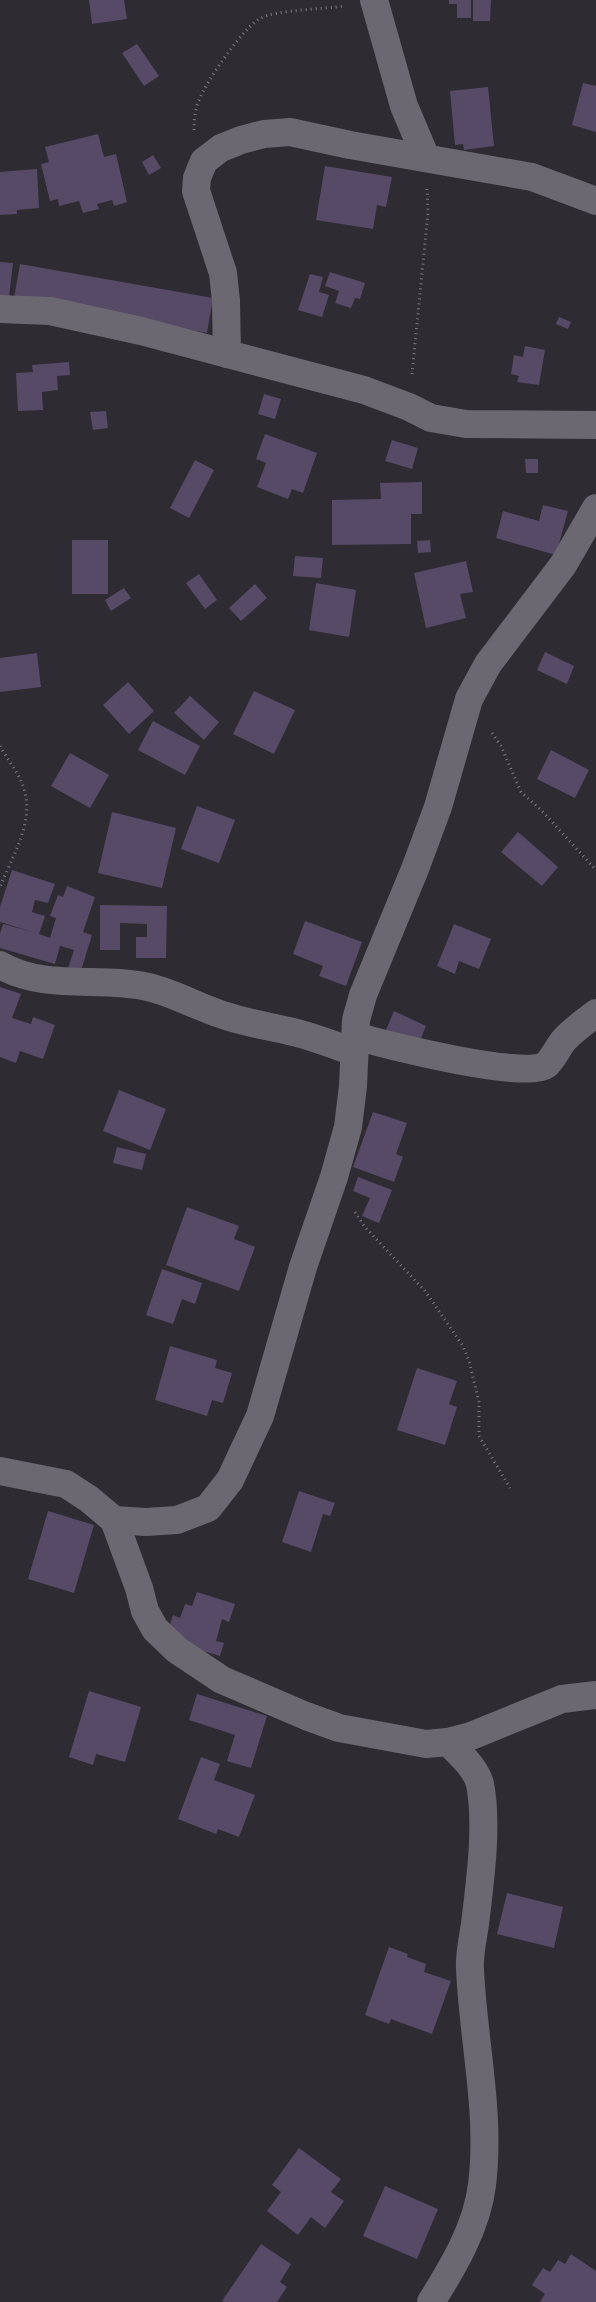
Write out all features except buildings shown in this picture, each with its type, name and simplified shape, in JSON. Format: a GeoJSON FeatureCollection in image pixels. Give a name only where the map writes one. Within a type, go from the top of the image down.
{"type":"FeatureCollection","features":[{"type":"Feature","properties":{"kind":"street"},"geometry":{"type":"LineString","coordinates":[[374,1],[404,106],[426,158]]}},
{"type":"Feature","properties":{"kind":"street"},"geometry":{"type":"LineString","coordinates":[[227,354],[226,301],[223,273],[196,191],[197,178],[204,161],[221,148],[264,134],[290,132],[532,177],[596,201]]}},
{"type":"Feature","properties":{"kind":"street"},"geometry":{"type":"LineString","coordinates":[[0,309],[50,311],[93,319],[364,390],[409,407],[431,418],[466,424],[596,425]]}},
{"type":"Feature","properties":{"kind":"street"},"geometry":{"type":"LineString","coordinates":[[114,1520],[146,1522],[177,1520],[208,1508],[230,1480],[260,1416],[303,1267],[334,1177],[348,1127],[353,1086],[356,1020],[363,995],[438,807],[469,698],[488,664],[563,565],[596,508]]}},
{"type":"Feature","properties":{"kind":"street"},"geometry":{"type":"LineString","coordinates":[[0,965],[11,971],[50,980],[122,982],[150,987],[220,1015],[252,1024],[355,1044],[384,1045],[476,1064],[536,1068],[546,1065],[565,1040],[596,1013]]}},
{"type":"Feature","properties":{"kind":"street"},"geometry":{"type":"LineString","coordinates":[[0,1471],[66,1484],[114,1520],[139,1588],[145,1611],[155,1628],[177,1650],[222,1680],[339,1728],[410,1742],[426,1744],[448,1742],[471,1736],[562,1699],[596,1695]]}},
{"type":"Feature","properties":{"kind":"street"},"geometry":{"type":"LineString","coordinates":[[431,2302],[452,2268],[470,2230],[482,2186],[485,2139],[470,1967],[481,1874],[482,1810],[479,1782],[470,1765],[448,1742]]}},
{"type":"Feature","properties":{"kind":"path"},"geometry":{"type":"LineString","coordinates":[[204,161],[195,141],[194,121],[199,99],[212,76],[249,28],[261,18],[281,13],[374,1]]}},
{"type":"Feature","properties":{"kind":"path"},"geometry":{"type":"LineString","coordinates":[[409,407],[428,212],[426,158]]}},
{"type":"Feature","properties":{"kind":"path"},"geometry":{"type":"LineString","coordinates":[[469,698],[501,746],[521,792],[541,810],[596,870]]}},
{"type":"Feature","properties":{"kind":"path"},"geometry":{"type":"LineString","coordinates":[[0,746],[23,786],[28,804],[25,828],[0,887]]}},
{"type":"Feature","properties":{"kind":"path"},"geometry":{"type":"LineString","coordinates":[[334,1177],[364,1226],[425,1291],[463,1346],[470,1361],[479,1402],[479,1436],[510,1488]]}}]}
